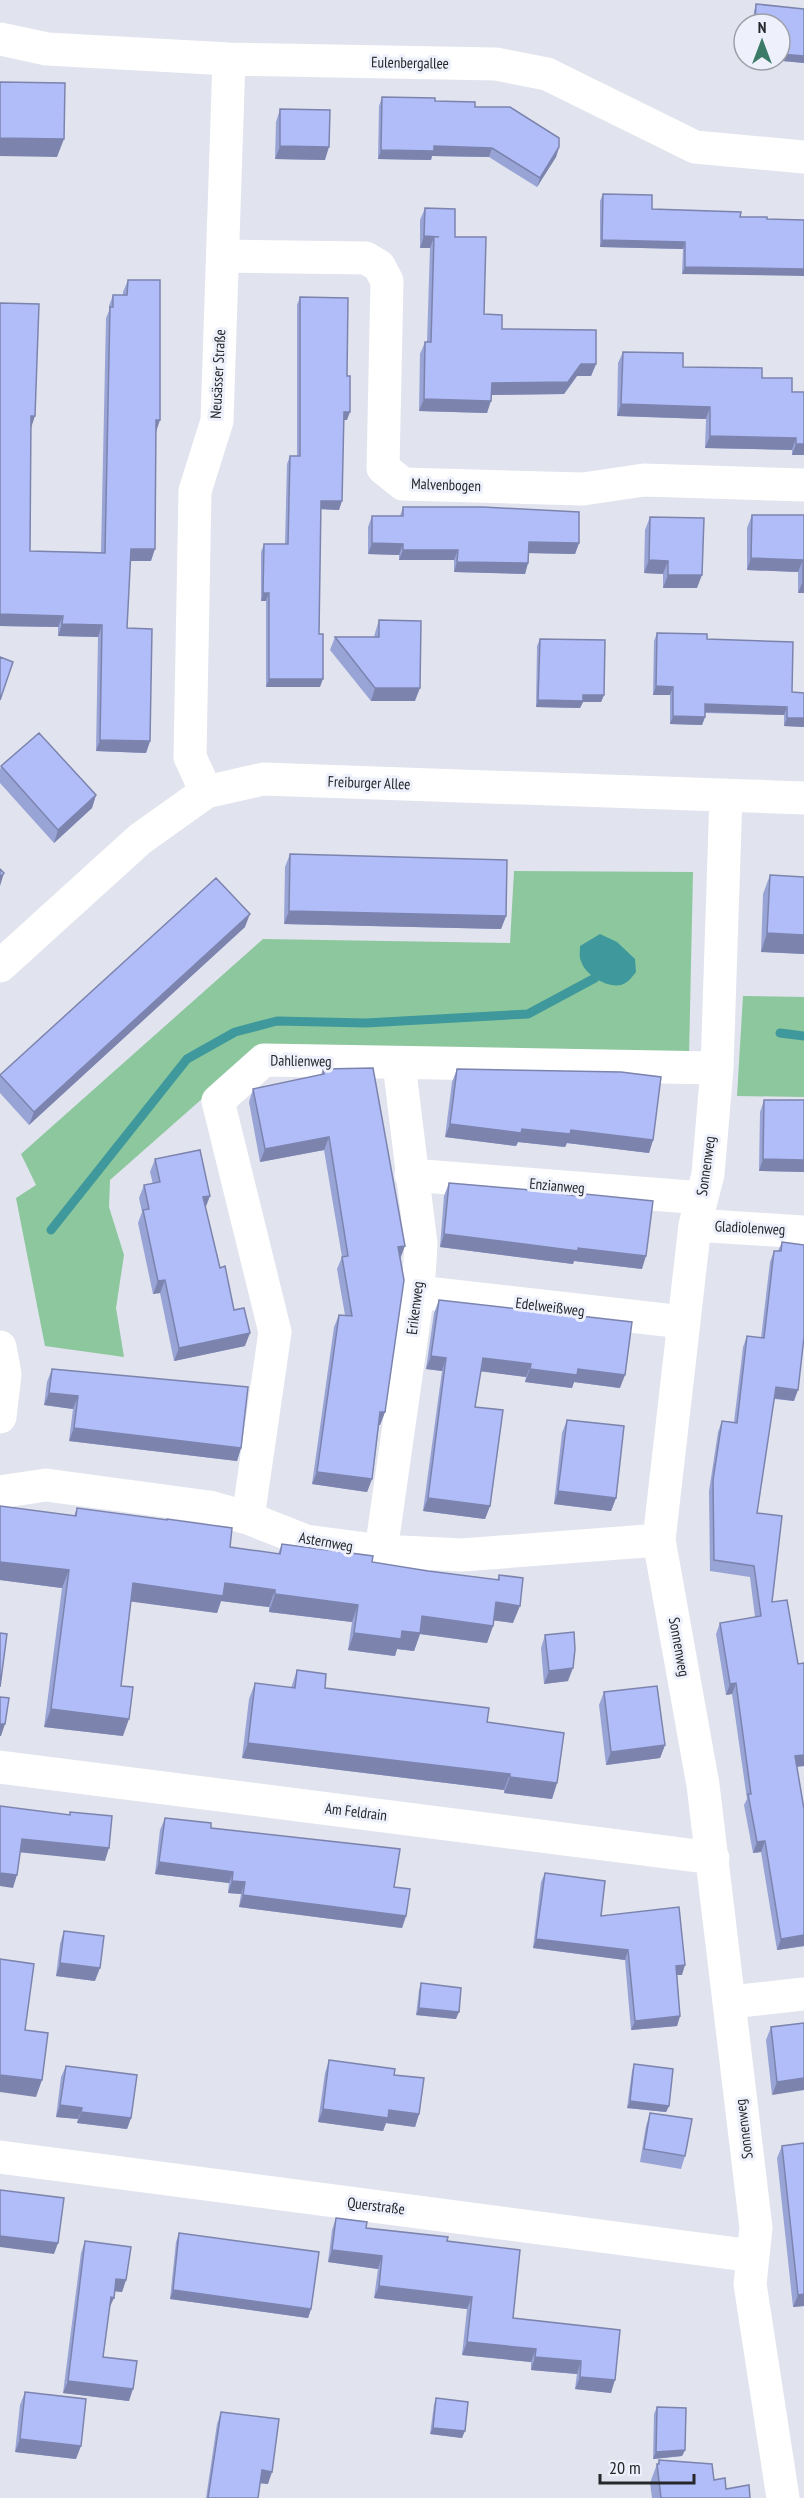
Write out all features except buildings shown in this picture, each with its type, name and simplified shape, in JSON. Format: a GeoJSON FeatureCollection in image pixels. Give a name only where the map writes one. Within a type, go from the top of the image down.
{"type":"FeatureCollection","features":[{"type":"Feature","properties":{"kind":"street","name":"Eulenbergallee"},"geometry":{"type":"LineString","coordinates":[[0,39],[47,49],[229,59],[495,64],[547,74],[695,147],[804,157]]}},
{"type":"Feature","properties":{"kind":"street","name":"Neusässer Straße"},"geometry":{"type":"LineString","coordinates":[[206,792],[190,757],[195,491],[217,421],[229,59]]}},
{"type":"Feature","properties":{"kind":"street","name":"Malvenbogen"},"geometry":{"type":"LineString","coordinates":[[223,256],[366,258],[379,266],[387,281],[384,468],[403,484],[584,489],[644,480],[804,485]]}},
{"type":"Feature","properties":{"kind":"street","name":"Freiburger Allee"},"geometry":{"type":"LineString","coordinates":[[0,966],[140,839],[206,792],[263,779],[804,798]]}},
{"type":"Feature","properties":{"kind":"street","name":"Sonnenweg"},"geometry":{"type":"LineString","coordinates":[[726,795],[717,1068],[708,1174],[699,1212],[683,1322],[659,1540],[703,1785],[713,1858],[756,2228],[750,2284],[783,2498]]}},
{"type":"Feature","properties":{"kind":"street","name":"Dahlienweg"},"geometry":{"type":"LineString","coordinates":[[248,1518],[275,1332],[218,1101],[264,1060],[717,1068]]}},
{"type":"Feature","properties":{"kind":"street","name":"Erikenweg"},"geometry":{"type":"LineString","coordinates":[[381,1551],[418,1292],[421,1244],[399,1064]]}},
{"type":"Feature","properties":{"kind":"street","name":"Enzianweg"},"geometry":{"type":"LineString","coordinates":[[411,1175],[699,1212]]}},
{"type":"Feature","properties":{"kind":"street","name":"Gladiolenweg"},"geometry":{"type":"LineString","coordinates":[[699,1212],[804,1232]]}},
{"type":"Feature","properties":{"kind":"street","name":"Edelweißweg"},"geometry":{"type":"LineString","coordinates":[[418,1292],[683,1322]]}},
{"type":"Feature","properties":{"kind":"street"},"geometry":{"type":"LineString","coordinates":[[0,1347],[5,1374],[0,1417]]}},
{"type":"Feature","properties":{"kind":"street","name":"Asternweg"},"geometry":{"type":"LineString","coordinates":[[0,1489],[46,1485],[209,1507],[248,1518],[306,1541],[381,1551],[462,1555],[659,1540]]}},
{"type":"Feature","properties":{"kind":"street","name":"Am Feldrain"},"geometry":{"type":"LineString","coordinates":[[0,1767],[713,1858]]}},
{"type":"Feature","properties":{"kind":"street"},"geometry":{"type":"LineString","coordinates":[[729,2002],[804,1994]]}},
{"type":"Feature","properties":{"kind":"street","name":"Querstraße"},"geometry":{"type":"LineString","coordinates":[[0,2157],[753,2256]]}},
{"type":"Feature","properties":{"kind":"green space"},"geometry":{"type":"Polygon","coordinates":[[[514,871],[693,872],[689,1056],[262,1046],[110,1180],[109,1207],[124,1255],[116,1308],[124,1357],[45,1346],[16,1198],[36,1185],[21,1154],[263,939],[510,943],[514,871]]]}},
{"type":"Feature","properties":{"kind":"green space"},"geometry":{"type":"Polygon","coordinates":[[[743,996],[804,997],[804,1097],[737,1096],[743,996]]]}},
{"type":"Feature","properties":{"kind":"water"},"geometry":{"type":"Polygon","coordinates":[[[600,934],[617,942],[635,959],[636,972],[630,980],[621,985],[609,984],[597,979],[583,966],[580,946],[600,934]]]}},
{"type":"Feature","properties":{"kind":"waterway"},"geometry":{"type":"LineString","coordinates":[[51,1230],[187,1059],[235,1032],[277,1021],[366,1023],[528,1014],[595,978]]}},
{"type":"Feature","properties":{"kind":"waterway"},"geometry":{"type":"LineString","coordinates":[[780,1033],[804,1036]]}}]}
